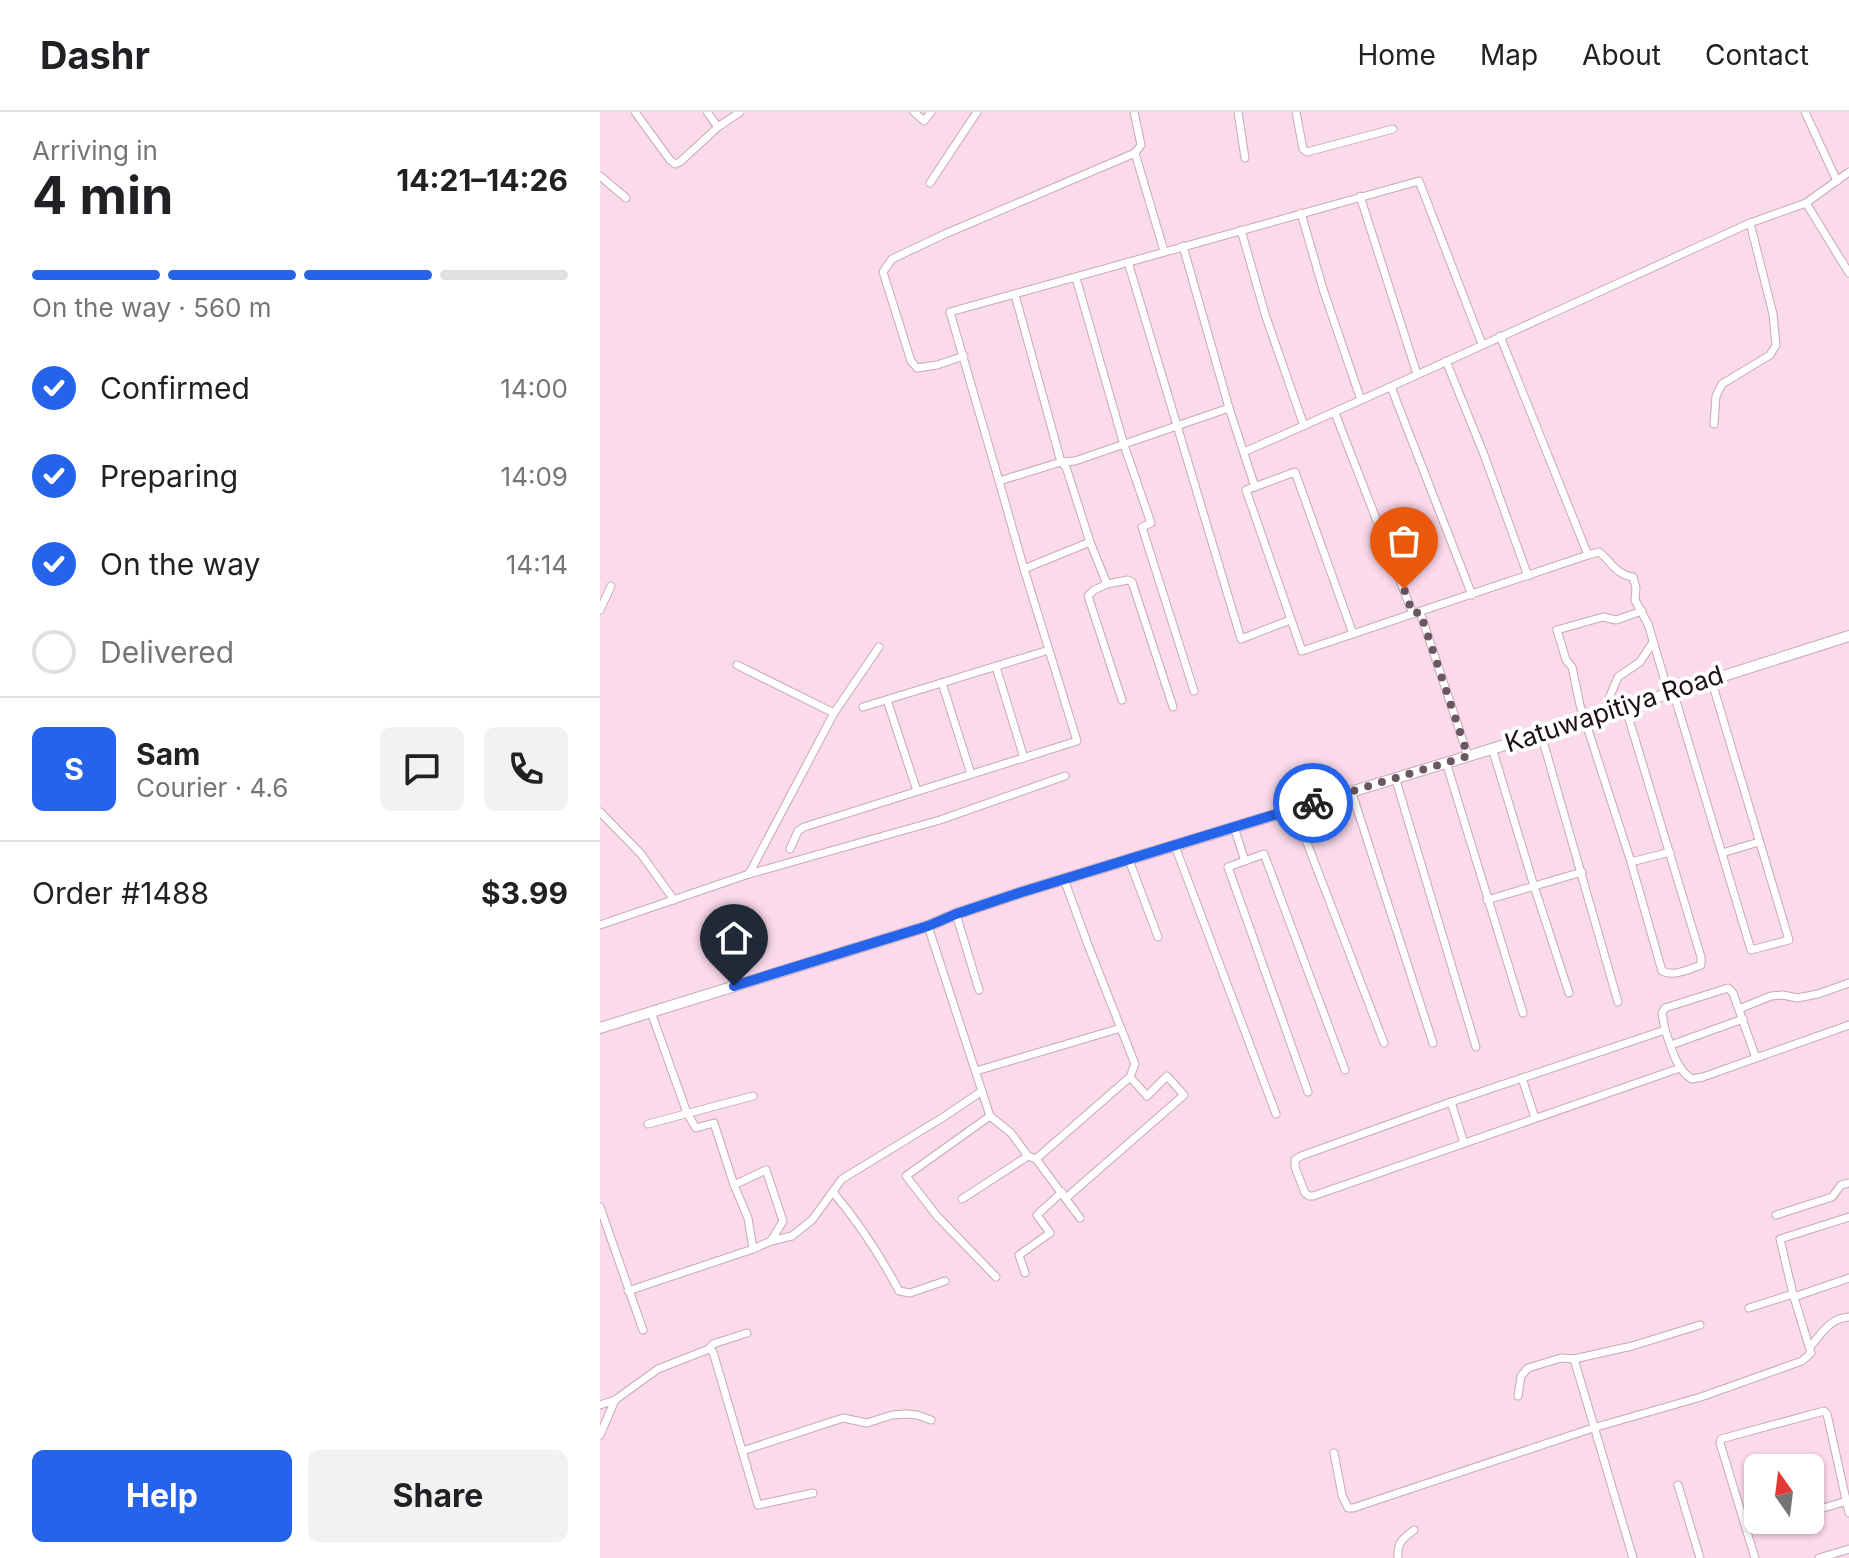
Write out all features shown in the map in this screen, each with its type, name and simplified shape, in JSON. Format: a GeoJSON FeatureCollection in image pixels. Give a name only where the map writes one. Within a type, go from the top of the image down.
{"type":"FeatureCollection","features":[{"type":"Feature","properties":{"kind":"street"},"geometry":{"type":"LineString","coordinates":[[635,112],[675,164],[740,112]]}},
{"type":"Feature","properties":{"kind":"street"},"geometry":{"type":"LineString","coordinates":[[707,112],[718,127]]}},
{"type":"Feature","properties":{"kind":"street"},"geometry":{"type":"LineString","coordinates":[[914,112],[924,121],[931,112]]}},
{"type":"Feature","properties":{"kind":"street"},"geometry":{"type":"LineString","coordinates":[[930,183],[977,112]]}},
{"type":"Feature","properties":{"kind":"street"},"geometry":{"type":"LineString","coordinates":[[964,356],[917,368],[911,361],[883,272],[892,259],[1135,153],[1141,145],[1134,112]]}},
{"type":"Feature","properties":{"kind":"street"},"geometry":{"type":"LineString","coordinates":[[1238,112],[1245,158]]}},
{"type":"Feature","properties":{"kind":"street"},"geometry":{"type":"LineString","coordinates":[[1296,112],[1303,149],[1307,152],[1393,129]]}},
{"type":"Feature","properties":{"kind":"street"},"geometry":{"type":"LineString","coordinates":[[1805,112],[1837,181]]}},
{"type":"Feature","properties":{"kind":"street"},"geometry":{"type":"LineString","coordinates":[[1135,153],[1164,251]]}},
{"type":"Feature","properties":{"kind":"street"},"geometry":{"type":"LineString","coordinates":[[1244,452],[1750,223],[1806,203],[1849,172]]}},
{"type":"Feature","properties":{"kind":"street"},"geometry":{"type":"LineString","coordinates":[[600,176],[626,198]]}},
{"type":"Feature","properties":{"kind":"street"},"geometry":{"type":"LineString","coordinates":[[790,849],[798,831],[804,827],[1077,741],[950,312],[1419,181],[1482,344]]}},
{"type":"Feature","properties":{"kind":"street"},"geometry":{"type":"LineString","coordinates":[[1360,196],[1417,374]]}},
{"type":"Feature","properties":{"kind":"street"},"geometry":{"type":"LineString","coordinates":[[1806,203],[1849,273]]}},
{"type":"Feature","properties":{"kind":"street"},"geometry":{"type":"LineString","coordinates":[[1301,213],[1361,400]]}},
{"type":"Feature","properties":{"kind":"street"},"geometry":{"type":"LineString","coordinates":[[1714,424],[1716,396],[1722,384],[1770,355],[1776,345],[1773,314],[1750,223]]}},
{"type":"Feature","properties":{"kind":"street"},"geometry":{"type":"LineString","coordinates":[[1241,230],[1265,314],[1304,426]]}},
{"type":"Feature","properties":{"kind":"street"},"geometry":{"type":"LineString","coordinates":[[1183,246],[1255,487]]}},
{"type":"Feature","properties":{"kind":"street"},"geometry":{"type":"LineString","coordinates":[[1128,262],[1241,639],[1290,620]]}},
{"type":"Feature","properties":{"kind":"street"},"geometry":{"type":"LineString","coordinates":[[1076,278],[1124,445],[1151,523],[1142,527],[1194,691]]}},
{"type":"Feature","properties":{"kind":"street"},"geometry":{"type":"LineString","coordinates":[[1015,295],[1061,462],[1066,467],[1107,584]]}},
{"type":"Feature","properties":{"kind":"street"},"geometry":{"type":"LineString","coordinates":[[1500,336],[1588,555]]}},
{"type":"Feature","properties":{"kind":"street"},"geometry":{"type":"LineString","coordinates":[[1446,361],[1528,576]]}},
{"type":"Feature","properties":{"kind":"street"},"geometry":{"type":"LineString","coordinates":[[1391,387],[1472,595]]}},
{"type":"Feature","properties":{"kind":"street"},"geometry":{"type":"LineString","coordinates":[[999,481],[1061,462],[1075,461],[1229,408]]}},
{"type":"Feature","properties":{"kind":"street"},"geometry":{"type":"LineString","coordinates":[[1335,413],[1417,613],[1468,756]]}},
{"type":"Feature","properties":{"kind":"street"},"geometry":{"type":"LineString","coordinates":[[1353,634],[1295,472],[1246,490],[1302,651],[1472,595],[1599,552],[1608,558],[1615,570],[1633,577],[1635,600],[1642,611],[1665,681],[1673,691],[1751,950],[1789,940],[1711,679]]}},
{"type":"Feature","properties":{"kind":"street"},"geometry":{"type":"LineString","coordinates":[[1024,569],[1090,542]]}},
{"type":"Feature","properties":{"kind":"street"},"geometry":{"type":"LineString","coordinates":[[1122,700],[1088,596],[1107,584],[1128,580],[1132,582],[1173,707]]}},
{"type":"Feature","properties":{"kind":"street"},"geometry":{"type":"LineString","coordinates":[[600,610],[611,586]]}},
{"type":"Feature","properties":{"kind":"street"},"geometry":{"type":"LineString","coordinates":[[1625,706],[1701,957],[1701,965],[1667,974],[1662,971],[1631,862],[1580,705],[1572,667],[1566,660],[1557,630],[1603,617],[1616,620],[1642,611]]}},
{"type":"Feature","properties":{"kind":"street","name":"Katuwapitiya Road"},"geometry":{"type":"LineString","coordinates":[[600,1028],[928,926],[1064,879],[1541,734],[1849,636]]}},
{"type":"Feature","properties":{"kind":"street"},"geometry":{"type":"LineString","coordinates":[[1610,711],[1607,703],[1618,677],[1640,662],[1653,642]]}},
{"type":"Feature","properties":{"kind":"street"},"geometry":{"type":"LineString","coordinates":[[749,874],[834,713],[879,647]]}},
{"type":"Feature","properties":{"kind":"street"},"geometry":{"type":"LineString","coordinates":[[863,707],[1049,650]]}},
{"type":"Feature","properties":{"kind":"street"},"geometry":{"type":"LineString","coordinates":[[737,665],[834,713]]}},
{"type":"Feature","properties":{"kind":"street"},"geometry":{"type":"LineString","coordinates":[[996,667],[1024,758]]}},
{"type":"Feature","properties":{"kind":"street"},"geometry":{"type":"LineString","coordinates":[[942,683],[971,774]]}},
{"type":"Feature","properties":{"kind":"street"},"geometry":{"type":"LineString","coordinates":[[887,700],[917,791]]}},
{"type":"Feature","properties":{"kind":"street"},"geometry":{"type":"LineString","coordinates":[[1541,734],[1618,1002]]}},
{"type":"Feature","properties":{"kind":"street"},"geometry":{"type":"LineString","coordinates":[[1492,748],[1569,993]]}},
{"type":"Feature","properties":{"kind":"street"},"geometry":{"type":"LineString","coordinates":[[1446,762],[1523,1013]]}},
{"type":"Feature","properties":{"kind":"street"},"geometry":{"type":"LineString","coordinates":[[600,925],[749,874],[940,820],[1065,776]]}},
{"type":"Feature","properties":{"kind":"street"},"geometry":{"type":"LineString","coordinates":[[1395,777],[1476,1047]]}},
{"type":"Feature","properties":{"kind":"street"},"geometry":{"type":"LineString","coordinates":[[1351,790],[1433,1043]]}},
{"type":"Feature","properties":{"kind":"street"},"geometry":{"type":"LineString","coordinates":[[1294,809],[1384,1043]]}},
{"type":"Feature","properties":{"kind":"street"},"geometry":{"type":"LineString","coordinates":[[600,812],[641,854],[674,900]]}},
{"type":"Feature","properties":{"kind":"street"},"geometry":{"type":"LineString","coordinates":[[1234,827],[1245,861]]}},
{"type":"Feature","properties":{"kind":"street"},"geometry":{"type":"LineString","coordinates":[[1722,853],[1759,842]]}},
{"type":"Feature","properties":{"kind":"street"},"geometry":{"type":"LineString","coordinates":[[1175,846],[1276,1114]]}},
{"type":"Feature","properties":{"kind":"street"},"geometry":{"type":"LineString","coordinates":[[1631,862],[1670,852]]}},
{"type":"Feature","properties":{"kind":"street"},"geometry":{"type":"LineString","coordinates":[[1308,1092],[1228,867],[1264,854],[1345,1070]]}},
{"type":"Feature","properties":{"kind":"street"},"geometry":{"type":"LineString","coordinates":[[1129,860],[1158,937]]}},
{"type":"Feature","properties":{"kind":"street"},"geometry":{"type":"LineString","coordinates":[[1487,900],[1582,872]]}},
{"type":"Feature","properties":{"kind":"street"},"geometry":{"type":"LineString","coordinates":[[962,1199],[1032,1157],[1130,1077],[1135,1064],[1064,879]]}},
{"type":"Feature","properties":{"kind":"street"},"geometry":{"type":"LineString","coordinates":[[956,914],[979,990]]}},
{"type":"Feature","properties":{"kind":"street"},"geometry":{"type":"LineString","coordinates":[[928,926],[990,1116],[1011,1133],[1080,1218]]}},
{"type":"Feature","properties":{"kind":"street"},"geometry":{"type":"LineString","coordinates":[[1739,1009],[1771,996],[1797,998],[1849,983]]}},
{"type":"Feature","properties":{"kind":"street"},"geometry":{"type":"LineString","coordinates":[[1756,1058],[1731,989],[1665,1008],[1662,1013],[1665,1030],[1680,1068],[1684,1075],[1692,1079],[1756,1058],[1849,1025]]}},
{"type":"Feature","properties":{"kind":"street"},"geometry":{"type":"LineString","coordinates":[[651,1012],[687,1113],[696,1128],[714,1123],[748,1218],[753,1249]]}},
{"type":"Feature","properties":{"kind":"street"},"geometry":{"type":"LineString","coordinates":[[1671,1045],[1743,1019]]}},
{"type":"Feature","properties":{"kind":"street"},"geometry":{"type":"LineString","coordinates":[[976,1071],[1121,1028]]}},
{"type":"Feature","properties":{"kind":"street"},"geometry":{"type":"LineString","coordinates":[[1665,1030],[1301,1156],[1295,1160],[1295,1167],[1305,1193],[1313,1196],[1680,1068]]}},
{"type":"Feature","properties":{"kind":"street"},"geometry":{"type":"LineString","coordinates":[[1025,1273],[1019,1255],[1050,1233],[1037,1215],[1184,1095],[1167,1076],[1147,1096],[1130,1077]]}},
{"type":"Feature","properties":{"kind":"street"},"geometry":{"type":"LineString","coordinates":[[1522,1078],[1535,1118]]}},
{"type":"Feature","properties":{"kind":"street"},"geometry":{"type":"LineString","coordinates":[[628,1291],[792,1236],[812,1220],[842,1179],[982,1091]]}},
{"type":"Feature","properties":{"kind":"street"},"geometry":{"type":"LineString","coordinates":[[648,1124],[753,1096]]}},
{"type":"Feature","properties":{"kind":"street"},"geometry":{"type":"LineString","coordinates":[[1451,1102],[1464,1143]]}},
{"type":"Feature","properties":{"kind":"street"},"geometry":{"type":"LineString","coordinates":[[990,1116],[906,1176],[937,1216],[996,1277]]}},
{"type":"Feature","properties":{"kind":"street"},"geometry":{"type":"LineString","coordinates":[[734,1185],[766,1170],[783,1221],[771,1241]]}},
{"type":"Feature","properties":{"kind":"street"},"geometry":{"type":"LineString","coordinates":[[1776,1215],[1832,1197],[1841,1185],[1849,1183]]}},
{"type":"Feature","properties":{"kind":"street"},"geometry":{"type":"LineString","coordinates":[[833,1192],[881,1257],[899,1291],[910,1293],[945,1281]]}},
{"type":"Feature","properties":{"kind":"street"},"geometry":{"type":"LineString","coordinates":[[600,1207],[643,1330]]}},
{"type":"Feature","properties":{"kind":"street"},"geometry":{"type":"LineString","coordinates":[[1334,1453],[1342,1495],[1348,1508],[1353,1508],[1593,1428],[1701,1397],[1802,1361],[1811,1353],[1810,1347],[1780,1239],[1849,1217]]}},
{"type":"Feature","properties":{"kind":"street"},"geometry":{"type":"LineString","coordinates":[[1749,1308],[1849,1278]]}},
{"type":"Feature","properties":{"kind":"street"},"geometry":{"type":"LineString","coordinates":[[1810,1347],[1825,1327],[1837,1318],[1849,1317]]}},
{"type":"Feature","properties":{"kind":"street"},"geometry":{"type":"LineString","coordinates":[[1518,1396],[1521,1376],[1528,1368],[1561,1358],[1574,1359],[1632,1346],[1700,1325]]}},
{"type":"Feature","properties":{"kind":"street"},"geometry":{"type":"LineString","coordinates":[[600,1405],[615,1400],[658,1369],[709,1349],[713,1344],[747,1333]]}},
{"type":"Feature","properties":{"kind":"street"},"geometry":{"type":"LineString","coordinates":[[709,1349],[713,1352],[758,1505],[813,1493]]}},
{"type":"Feature","properties":{"kind":"street"},"geometry":{"type":"LineString","coordinates":[[1574,1359],[1633,1558]]}},
{"type":"Feature","properties":{"kind":"street"},"geometry":{"type":"LineString","coordinates":[[600,1435],[615,1400]]}},
{"type":"Feature","properties":{"kind":"street"},"geometry":{"type":"LineString","coordinates":[[1744,1520],[1721,1439],[1824,1411],[1849,1513]]}},
{"type":"Feature","properties":{"kind":"street"},"geometry":{"type":"LineString","coordinates":[[742,1451],[843,1418],[867,1423],[906,1414],[931,1420]]}},
{"type":"Feature","properties":{"kind":"street"},"geometry":{"type":"LineString","coordinates":[[1678,1485],[1700,1558]]}},
{"type":"Feature","properties":{"kind":"street"},"geometry":{"type":"LineString","coordinates":[[1824,1508],[1847,1501]]}},
{"type":"Feature","properties":{"kind":"street"},"geometry":{"type":"LineString","coordinates":[[1398,1558],[1400,1540],[1414,1530]]}},
{"type":"Feature","properties":{"kind":"street"},"geometry":{"type":"LineString","coordinates":[[1748,1534],[1755,1558]]}},
{"type":"Feature","properties":{"kind":"street"},"geometry":{"type":"LineString","coordinates":[[1819,1558],[1849,1549]]}},
{"type":"Feature","properties":{"kind":"way so far"},"geometry":{"type":"LineString","coordinates":[[1313,803],[1468,756],[1420,612],[1413,614],[1404,589]]}},
{"type":"Feature","properties":{"kind":"route"},"geometry":{"type":"LineString","coordinates":[[734,986],[928,926],[1022,892],[1313,803]]}}]}
